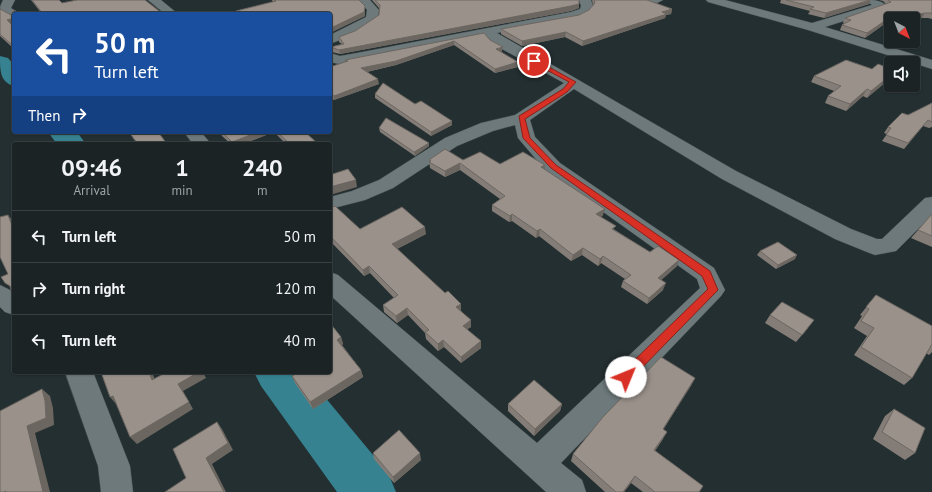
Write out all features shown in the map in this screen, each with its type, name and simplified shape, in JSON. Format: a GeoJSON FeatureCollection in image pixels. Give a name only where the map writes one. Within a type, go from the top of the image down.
{"type":"FeatureCollection","features":[{"type":"Feature","properties":{"kind":"street"},"geometry":{"type":"LineString","coordinates":[[9,0],[5,9],[12,13]]}},
{"type":"Feature","properties":{"kind":"street"},"geometry":{"type":"LineString","coordinates":[[154,0],[169,12]]}},
{"type":"Feature","properties":{"kind":"street"},"geometry":{"type":"LineString","coordinates":[[332,58],[339,60],[357,57],[574,15],[584,11],[587,6],[585,0]]}},
{"type":"Feature","properties":{"kind":"street"},"geometry":{"type":"LineString","coordinates":[[712,0],[812,27],[932,65]]}},
{"type":"Feature","properties":{"kind":"street"},"geometry":{"type":"LineString","coordinates":[[812,27],[881,6],[872,0]]}},
{"type":"Feature","properties":{"kind":"street"},"geometry":{"type":"LineString","coordinates":[[332,39],[351,32],[372,19],[373,10],[371,1]]}},
{"type":"Feature","properties":{"kind":"street"},"geometry":{"type":"LineString","coordinates":[[0,18],[12,15]]}},
{"type":"Feature","properties":{"kind":"street"},"geometry":{"type":"LineString","coordinates":[[492,30],[490,34],[496,40],[573,82],[729,175],[843,234],[875,247],[888,246],[932,203]]}},
{"type":"Feature","properties":{"kind":"street"},"geometry":{"type":"LineString","coordinates":[[332,202],[358,196],[386,184],[451,142],[487,127],[521,118],[565,90],[573,82]]}},
{"type":"Feature","properties":{"kind":"street"},"geometry":{"type":"LineString","coordinates":[[521,118],[527,138],[553,167],[706,274],[713,290],[538,464]]}},
{"type":"Feature","properties":{"kind":"street"},"geometry":{"type":"LineString","coordinates":[[194,134],[200,142]]}},
{"type":"Feature","properties":{"kind":"street"},"geometry":{"type":"LineString","coordinates":[[332,283],[570,492]]}},
{"type":"Feature","properties":{"kind":"street"},"geometry":{"type":"LineString","coordinates":[[0,294],[12,303]]}},
{"type":"Feature","properties":{"kind":"street"},"geometry":{"type":"LineString","coordinates":[[80,374],[114,466],[116,492]]}},
{"type":"Feature","properties":{"kind":"building"},"geometry":{"type":"Polygon","coordinates":[[[32,0],[59,0],[62,3],[77,0],[145,0],[160,12],[41,12],[32,0]]]}},
{"type":"Feature","properties":{"kind":"building"},"geometry":{"type":"Polygon","coordinates":[[[274,0],[359,0],[365,6],[364,12],[332,28],[332,12],[236,11],[276,1],[274,0]]]}},
{"type":"Feature","properties":{"kind":"building"},"geometry":{"type":"Polygon","coordinates":[[[375,0],[579,0],[579,4],[571,6],[339,50],[332,47],[344,44],[339,37],[355,31],[379,15],[380,5],[375,0]]]}},
{"type":"Feature","properties":{"kind":"building"},"geometry":{"type":"Polygon","coordinates":[[[594,0],[647,0],[672,9],[662,12],[667,14],[583,41],[566,32],[522,41],[501,29],[579,15],[589,10],[595,3],[594,0]]]}},
{"type":"Feature","properties":{"kind":"building"},"geometry":{"type":"Polygon","coordinates":[[[786,0],[870,0],[826,13],[810,9],[814,7],[786,0]]]}},
{"type":"Feature","properties":{"kind":"building"},"geometry":{"type":"Polygon","coordinates":[[[888,0],[932,0],[932,13],[920,14],[920,12],[884,12],[884,21],[867,33],[842,25],[851,20],[845,18],[891,2],[888,0]]]}},
{"type":"Feature","properties":{"kind":"building"},"geometry":{"type":"Polygon","coordinates":[[[0,9],[12,15],[12,19],[7,20],[12,25],[12,45],[0,34],[0,9]]]}},
{"type":"Feature","properties":{"kind":"building"},"geometry":{"type":"Polygon","coordinates":[[[484,33],[490,40],[503,47],[496,49],[518,62],[495,69],[454,41],[396,61],[361,68],[378,79],[334,96],[332,94],[332,66],[348,61],[345,60],[484,33]]]}},
{"type":"Feature","properties":{"kind":"building"},"geometry":{"type":"Polygon","coordinates":[[[846,60],[872,69],[878,64],[884,66],[884,81],[871,91],[867,89],[850,104],[828,96],[841,86],[814,76],[846,60]]]}},
{"type":"Feature","properties":{"kind":"building"},"geometry":{"type":"Polygon","coordinates":[[[383,83],[415,104],[421,101],[452,121],[431,132],[375,94],[383,83]]]}},
{"type":"Feature","properties":{"kind":"building"},"geometry":{"type":"Polygon","coordinates":[[[932,103],[932,122],[928,120],[908,143],[886,135],[891,128],[888,127],[902,113],[908,115],[932,103]]]}},
{"type":"Feature","properties":{"kind":"building"},"geometry":{"type":"Polygon","coordinates":[[[386,118],[429,143],[414,152],[379,128],[386,118]]]}},
{"type":"Feature","properties":{"kind":"building"},"geometry":{"type":"Polygon","coordinates":[[[130,134],[160,134],[166,142],[136,142],[130,134]]]}},
{"type":"Feature","properties":{"kind":"building"},"geometry":{"type":"Polygon","coordinates":[[[224,134],[253,134],[232,142],[224,134]]]}},
{"type":"Feature","properties":{"kind":"building"},"geometry":{"type":"Polygon","coordinates":[[[279,134],[307,134],[316,142],[288,142],[279,134]]]}},
{"type":"Feature","properties":{"kind":"building"},"geometry":{"type":"Polygon","coordinates":[[[445,149],[463,160],[480,152],[500,164],[523,152],[545,165],[541,167],[605,209],[596,214],[616,226],[612,229],[650,252],[658,246],[679,260],[658,278],[666,283],[649,298],[623,281],[631,275],[603,256],[600,259],[583,248],[573,255],[540,229],[537,231],[512,214],[510,216],[492,205],[505,196],[460,163],[445,171],[429,162],[431,161],[429,160],[445,149]]]}},
{"type":"Feature","properties":{"kind":"building"},"geometry":{"type":"Polygon","coordinates":[[[348,169],[356,180],[332,186],[332,174],[348,169]]]}},
{"type":"Feature","properties":{"kind":"building"},"geometry":{"type":"Polygon","coordinates":[[[335,206],[360,229],[402,207],[425,227],[392,244],[445,293],[448,291],[461,304],[456,307],[471,320],[463,326],[481,341],[461,357],[443,340],[438,344],[425,332],[429,330],[407,308],[396,316],[383,305],[398,295],[369,266],[363,270],[332,238],[332,207],[335,206]]]}},
{"type":"Feature","properties":{"kind":"building"},"geometry":{"type":"Polygon","coordinates":[[[932,214],[932,236],[918,230],[932,214]]]}},
{"type":"Feature","properties":{"kind":"building"},"geometry":{"type":"Polygon","coordinates":[[[8,215],[12,225],[12,295],[10,286],[5,283],[1,277],[8,274],[0,257],[0,217],[8,215]]]}},
{"type":"Feature","properties":{"kind":"building"},"geometry":{"type":"Polygon","coordinates":[[[778,242],[797,255],[778,265],[760,251],[778,242]]]}},
{"type":"Feature","properties":{"kind":"building"},"geometry":{"type":"Polygon","coordinates":[[[876,295],[932,326],[932,344],[912,378],[861,347],[874,328],[861,321],[869,309],[866,307],[876,295]]]}},
{"type":"Feature","properties":{"kind":"building"},"geometry":{"type":"Polygon","coordinates":[[[782,302],[814,320],[802,335],[770,315],[782,302]]]}},
{"type":"Feature","properties":{"kind":"building"},"geometry":{"type":"Polygon","coordinates":[[[332,326],[341,337],[337,340],[361,370],[310,402],[292,376],[296,374],[332,374],[332,326]]]}},
{"type":"Feature","properties":{"kind":"building"},"geometry":{"type":"Polygon","coordinates":[[[661,357],[695,378],[663,429],[667,432],[654,450],[703,486],[699,492],[655,492],[635,476],[623,492],[616,492],[573,454],[603,417],[661,357]]]}},
{"type":"Feature","properties":{"kind":"building"},"geometry":{"type":"Polygon","coordinates":[[[102,374],[150,374],[152,380],[163,374],[196,374],[178,384],[189,402],[130,437],[113,396],[110,397],[102,374]]]}},
{"type":"Feature","properties":{"kind":"building"},"geometry":{"type":"Polygon","coordinates":[[[534,380],[562,404],[535,429],[508,404],[534,380]]]}},
{"type":"Feature","properties":{"kind":"building"},"geometry":{"type":"Polygon","coordinates":[[[42,389],[45,401],[46,418],[27,426],[43,492],[0,492],[0,411],[42,389]]]}},
{"type":"Feature","properties":{"kind":"building"},"geometry":{"type":"Polygon","coordinates":[[[894,409],[925,428],[915,453],[882,432],[894,409]]]}},
{"type":"Feature","properties":{"kind":"building"},"geometry":{"type":"Polygon","coordinates":[[[217,422],[228,443],[206,458],[224,492],[165,492],[186,478],[173,449],[217,422]]]}},
{"type":"Feature","properties":{"kind":"building"},"geometry":{"type":"Polygon","coordinates":[[[399,430],[420,453],[393,477],[373,453],[399,430]]]}},
{"type":"Feature","properties":{"kind":"waterway"},"geometry":{"type":"LineString","coordinates":[[0,63],[12,77]]}},
{"type":"Feature","properties":{"kind":"waterway"},"geometry":{"type":"LineString","coordinates":[[64,134],[70,142]]}},
{"type":"Feature","properties":{"kind":"waterway"},"geometry":{"type":"LineString","coordinates":[[279,374],[369,492]]}},
{"type":"Feature","properties":{"kind":"route"},"geometry":{"type":"LineString","coordinates":[[534,61],[573,82],[565,90],[521,118],[527,138],[553,167],[706,274],[713,290],[626,377]]}}]}
